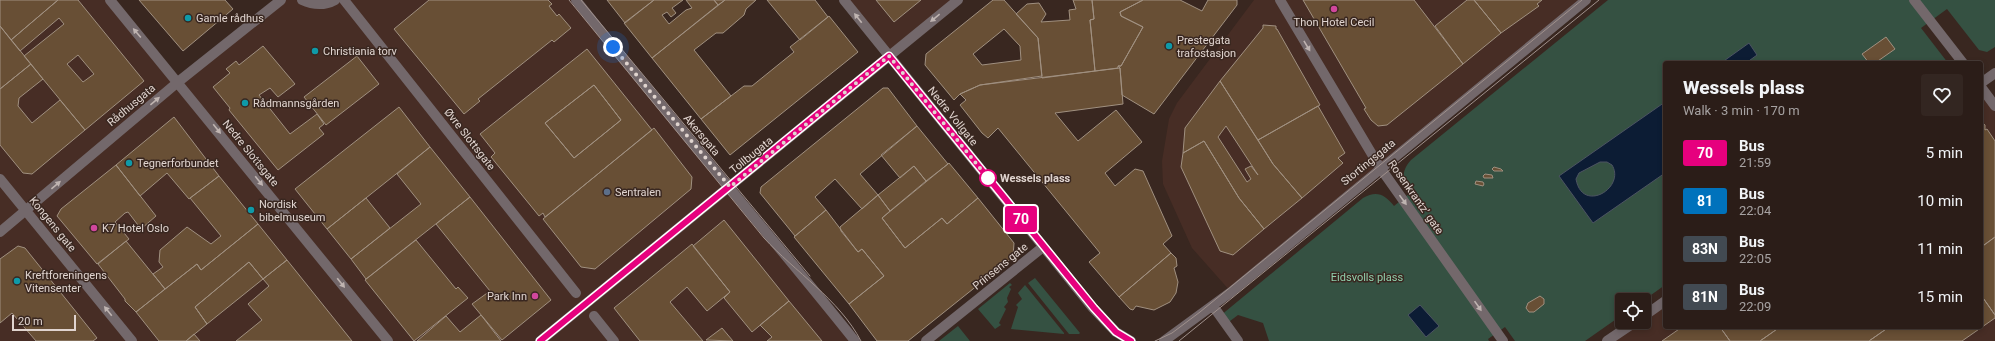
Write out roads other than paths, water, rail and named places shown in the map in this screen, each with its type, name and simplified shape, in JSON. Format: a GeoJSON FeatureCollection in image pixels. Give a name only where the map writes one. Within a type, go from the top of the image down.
{"type":"FeatureCollection","features":[{"type":"Feature","properties":{"kind":"street","name":"Nedre Slottsgate"},"geometry":{"type":"LineString","coordinates":[[110,0],[388,341]]}},
{"type":"Feature","properties":{"kind":"street","name":"Rådhusgata"},"geometry":{"type":"LineString","coordinates":[[0,232],[178,82],[281,0]]}},
{"type":"Feature","properties":{"kind":"street"},"geometry":{"type":"LineString","coordinates":[[302,0],[315,5],[329,3],[335,0]]}},
{"type":"Feature","properties":{"kind":"street","name":"Øvre Slottsgate"},"geometry":{"type":"LineString","coordinates":[[344,0],[576,293]]}},
{"type":"Feature","properties":{"kind":"street","name":"Akersgata"},"geometry":{"type":"LineString","coordinates":[[576,0],[651,94],[730,187],[855,341]]}},
{"type":"Feature","properties":{"kind":"street","name":"Nedre Vollgate"},"geometry":{"type":"LineString","coordinates":[[844,0],[1043,247]]}},
{"type":"Feature","properties":{"kind":"street","name":"Tollbugata"},"geometry":{"type":"LineString","coordinates":[[540,341],[958,0]]}},
{"type":"Feature","properties":{"kind":"street","name":"Rosenkrantz’ gate"},"geometry":{"type":"LineString","coordinates":[[1280,0],[1380,168],[1503,341]]}},
{"type":"Feature","properties":{"kind":"street"},"geometry":{"type":"LineString","coordinates":[[1914,0],[1961,61]]}},
{"type":"Feature","properties":{"kind":"street","name":"Stortingsgata"},"geometry":{"type":"LineString","coordinates":[[1164,341],[1213,306],[1579,2]]}},
{"type":"Feature","properties":{"kind":"street"},"geometry":{"type":"LineString","coordinates":[[1983,82],[1995,73]]}},
{"type":"Feature","properties":{"kind":"street"},"geometry":{"type":"LineString","coordinates":[[1983,89],[1995,106]]}},
{"type":"Feature","properties":{"kind":"street","name":"Kongens gate"},"geometry":{"type":"LineString","coordinates":[[0,179],[132,341]]}},
{"type":"Feature","properties":{"kind":"street","name":"Prinsens gate"},"geometry":{"type":"LineString","coordinates":[[926,341],[1043,247],[1108,324],[1131,341]]}},
{"type":"Feature","properties":{"kind":"street"},"geometry":{"type":"LineString","coordinates":[[1651,311],[1663,302]]}},
{"type":"Feature","properties":{"kind":"street"},"geometry":{"type":"LineString","coordinates":[[1213,306],[1238,341]]}},
{"type":"Feature","properties":{"kind":"street"},"geometry":{"type":"LineString","coordinates":[[594,316],[614,341]]}},
{"type":"Feature","properties":{"kind":"street"},"geometry":{"type":"LineString","coordinates":[[1607,341],[1625,329]]}},
{"type":"Feature","properties":{"kind":"water"},"geometry":{"type":"Polygon","coordinates":[[[1749,43],[1757,55],[1749,61],[1724,61],[1749,43]]]}},
{"type":"Feature","properties":{"kind":"water"},"geometry":{"type":"Polygon","coordinates":[[[1663,103],[1663,174],[1593,223],[1559,176],[1663,103]],[[1600,162],[1579,173],[1576,179],[1580,189],[1586,195],[1594,196],[1602,194],[1613,182],[1615,174],[1612,165],[1607,162],[1600,162]]]}},
{"type":"Feature","properties":{"kind":"water"},"geometry":{"type":"Polygon","coordinates":[[[1420,305],[1439,326],[1426,337],[1408,315],[1420,305]]]}},
{"type":"Feature","properties":{"kind":"tram line"},"geometry":{"type":"LineString","coordinates":[[569,0],[764,238],[829,299],[852,326],[861,341]]}},
{"type":"Feature","properties":{"kind":"tram line"},"geometry":{"type":"LineString","coordinates":[[581,0],[810,276]]}},
{"type":"Feature","properties":{"kind":"tram line"},"geometry":{"type":"LineString","coordinates":[[1155,341],[1172,333],[1200,312],[1582,0]]}},
{"type":"Feature","properties":{"kind":"tram line"},"geometry":{"type":"LineString","coordinates":[[1179,341],[1599,0]]}},
{"type":"Feature","properties":{"kind":"place","name":"Thon Hotel Cecil"},"geometry":{"type":"Point","coordinates":[1334,9]}},
{"type":"Feature","properties":{"kind":"place","name":"Gamle rådhus"},"geometry":{"type":"Point","coordinates":[188,18]}},
{"type":"Feature","properties":{"kind":"place","name":"Prestegata trafostasjon"},"geometry":{"type":"Point","coordinates":[1169,46]}},
{"type":"Feature","properties":{"kind":"place","name":"Christiania torv"},"geometry":{"type":"Point","coordinates":[315,51]}},
{"type":"Feature","properties":{"kind":"place","name":"Rådmannsgården"},"geometry":{"type":"Point","coordinates":[245,103]}},
{"type":"Feature","properties":{"kind":"place","name":"Tegnerforbundet"},"geometry":{"type":"Point","coordinates":[129,163]}},
{"type":"Feature","properties":{"kind":"place","name":"Wessels plass"},"geometry":{"type":"Point","coordinates":[988,178]}},
{"type":"Feature","properties":{"kind":"place","name":"Sentralen"},"geometry":{"type":"Point","coordinates":[607,192]}},
{"type":"Feature","properties":{"kind":"place","name":"Nordisk bibelmuseum"},"geometry":{"type":"Point","coordinates":[251,210]}},
{"type":"Feature","properties":{"kind":"place","name":"K7 Hotel Oslo"},"geometry":{"type":"Point","coordinates":[94,228]}},
{"type":"Feature","properties":{"kind":"place","name":"Kreftforeningens Vitensenter"},"geometry":{"type":"Point","coordinates":[17,281]}},
{"type":"Feature","properties":{"kind":"place","name":"Park Inn"},"geometry":{"type":"Point","coordinates":[535,296]}},
{"type":"Feature","properties":{"kind":"park label","name":"Eidsvolls plass"},"geometry":{"type":"Point","coordinates":[1367,277]}}]}
